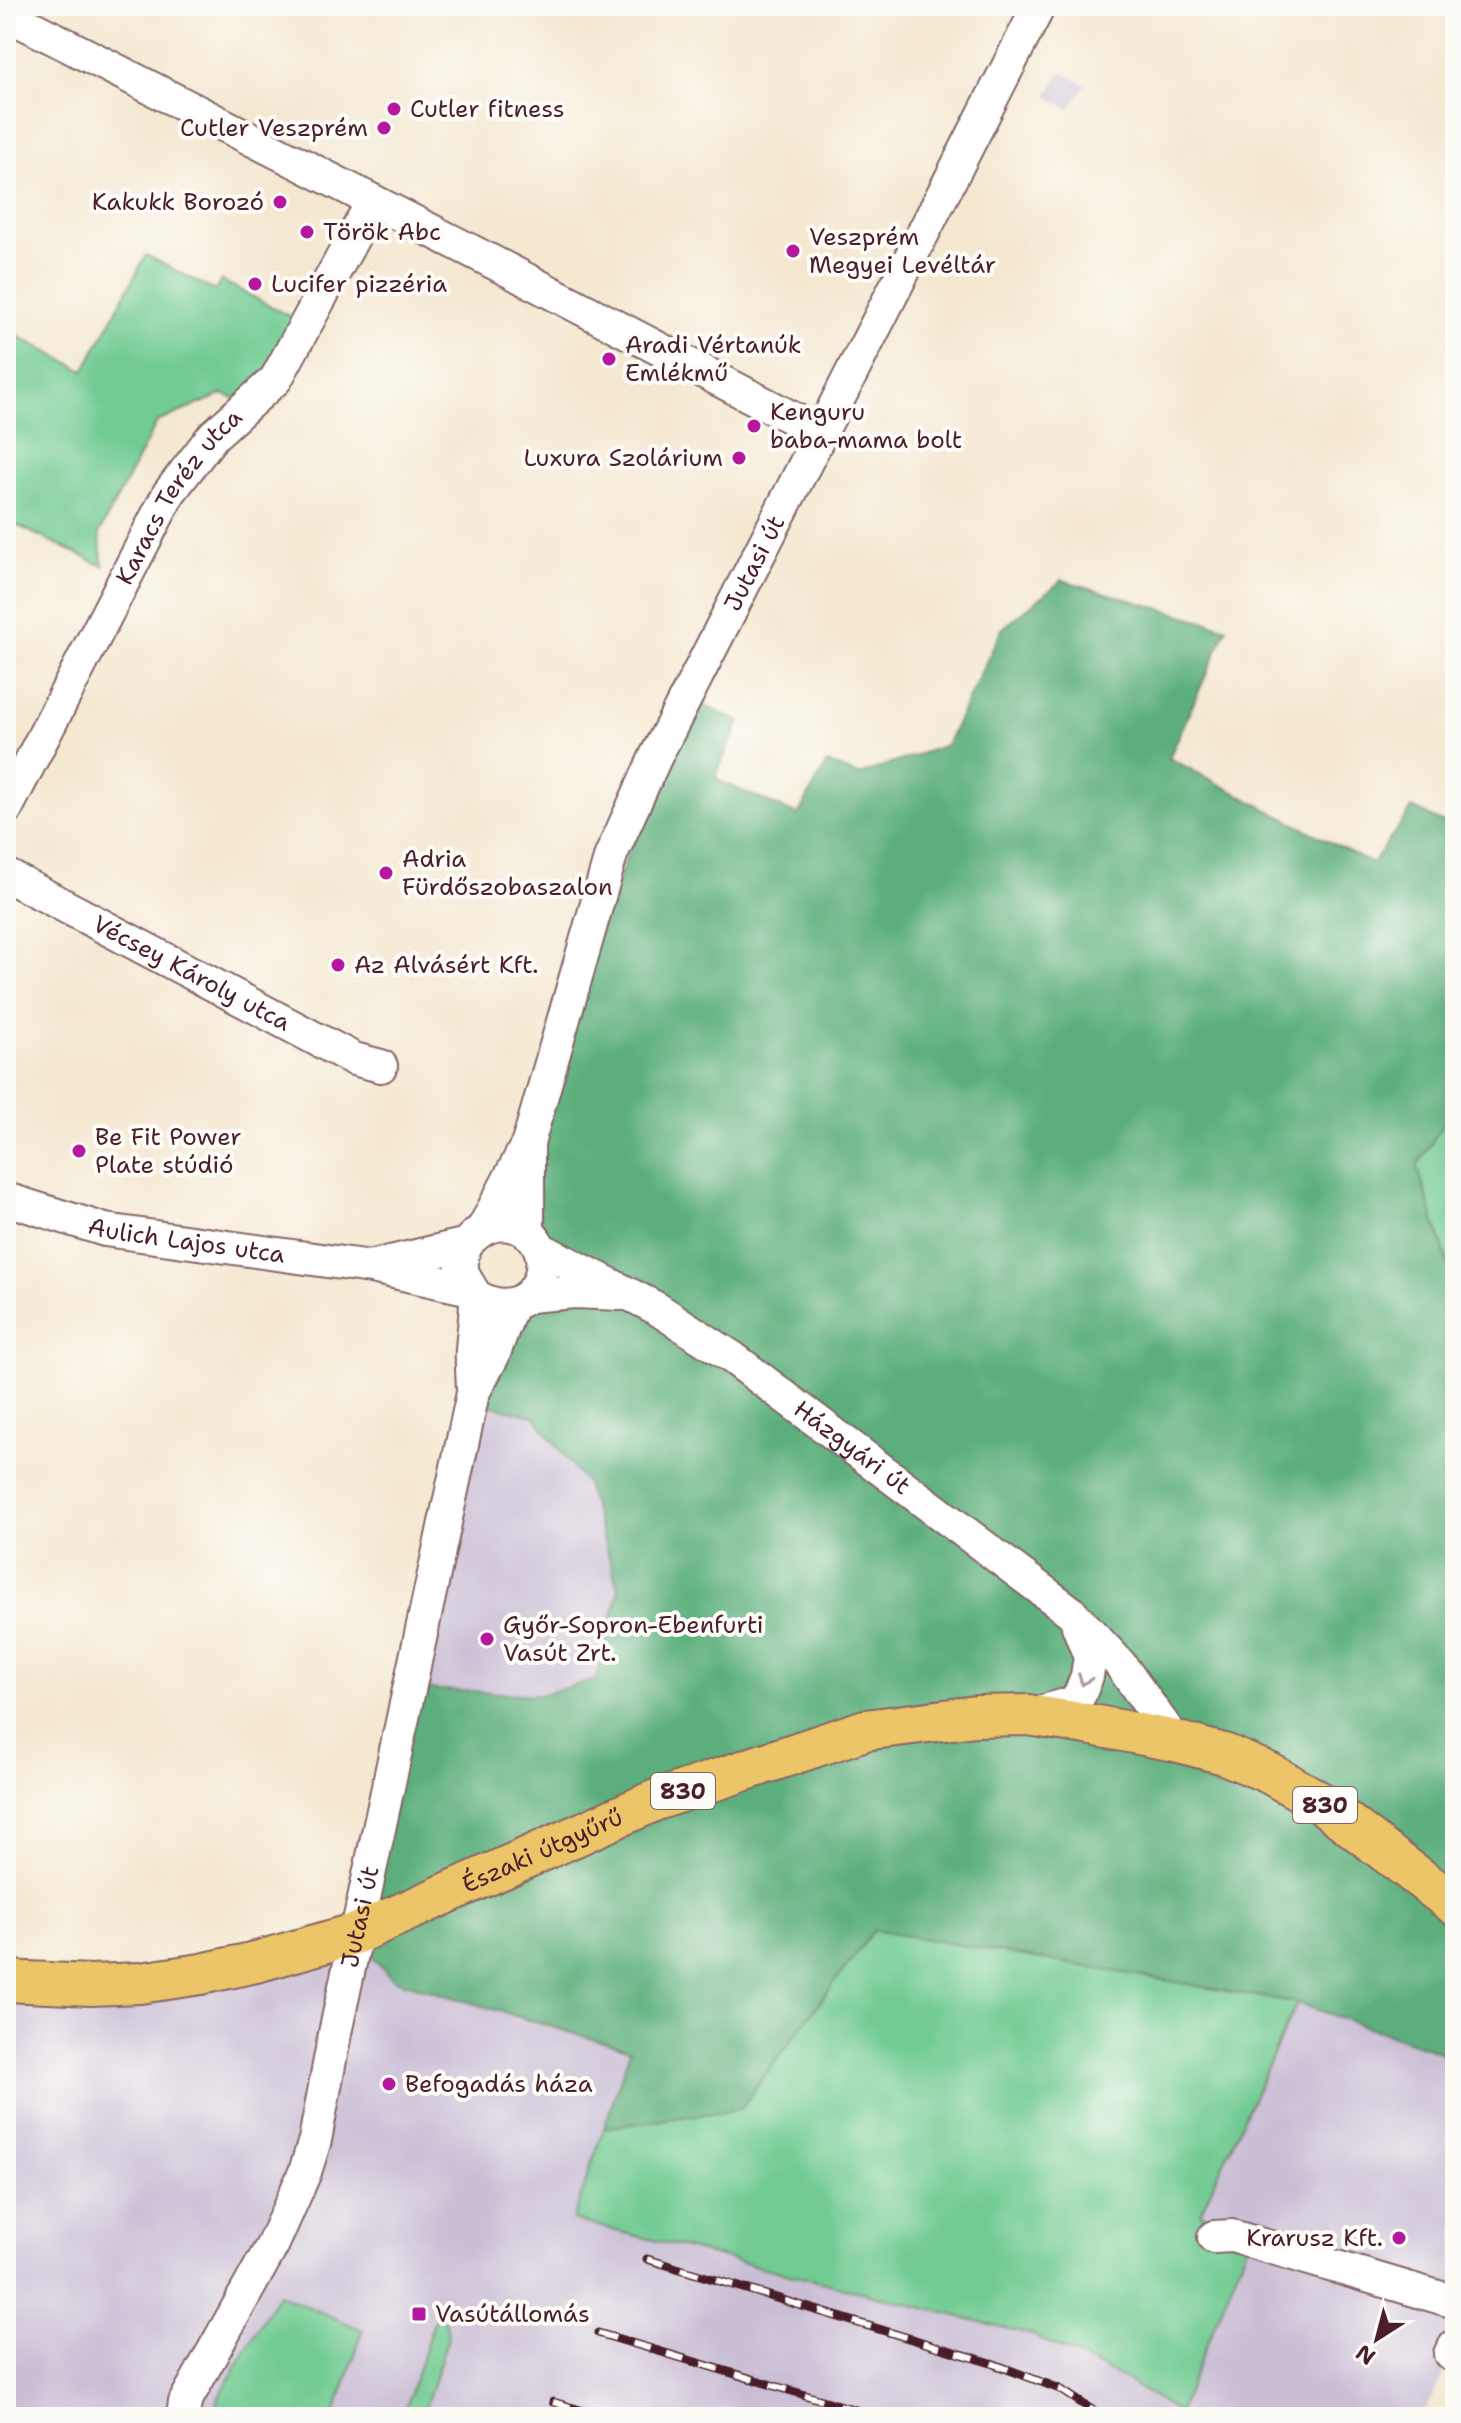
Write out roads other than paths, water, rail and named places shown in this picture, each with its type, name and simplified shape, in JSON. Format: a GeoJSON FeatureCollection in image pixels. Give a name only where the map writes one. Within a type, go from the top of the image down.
{"type":"FeatureCollection","features":[{"type":"Feature","properties":{"kind":"main road","name":"Északi útgyűrű"},"geometry":{"type":"LineString","coordinates":[[6,1981],[91,1985],[140,1983],[201,1974],[358,1933],[656,1800],[865,1730],[976,1716],[1028,1715],[1175,1741]]}},
{"type":"Feature","properties":{"kind":"main road","name":"830"},"geometry":{"type":"LineString","coordinates":[[1175,1741],[1269,1773],[1320,1802],[1455,1905]]}},
{"type":"Feature","properties":{"kind":"street","name":"Jutasi út"},"geometry":{"type":"LineString","coordinates":[[183,2417],[185,2402],[273,2244],[305,2172],[315,2140],[335,2033],[473,1393],[473,1293],[461,1267],[475,1236],[528,1143],[611,855],[656,756],[1039,6]]}},
{"type":"Feature","properties":{"kind":"street"},"geometry":{"type":"LineString","coordinates":[[6,14],[821,433]]}},
{"type":"Feature","properties":{"kind":"street","name":"Karacs Teréz utca"},"geometry":{"type":"LineString","coordinates":[[6,809],[169,493],[213,436],[276,379],[373,201]]}},
{"type":"Feature","properties":{"kind":"street","name":"Vécsey Károly utca"},"geometry":{"type":"LineString","coordinates":[[6,875],[354,1059],[381,1066]]}},
{"type":"Feature","properties":{"kind":"street","name":"Jutasi út"},"geometry":{"type":"LineString","coordinates":[[473,1393],[520,1301],[536,1287],[543,1271],[535,1241],[528,1143]]}},
{"type":"Feature","properties":{"kind":"street","name":"Aulich Lajos utca"},"geometry":{"type":"LineString","coordinates":[[7,1204],[105,1230],[371,1267],[473,1293]]}},
{"type":"Feature","properties":{"kind":"street"},"geometry":{"type":"LineString","coordinates":[[475,1236],[506,1224],[535,1241]]}},
{"type":"Feature","properties":{"kind":"street","name":"Aulich Lajos utca"},"geometry":{"type":"LineString","coordinates":[[371,1267],[475,1236]]}},
{"type":"Feature","properties":{"kind":"street","name":"Házgyári út"},"geometry":{"type":"LineString","coordinates":[[535,1241],[624,1294],[656,1308],[733,1358],[1071,1612],[1120,1664],[1175,1741]]}},
{"type":"Feature","properties":{"kind":"street","name":"Házgyári út"},"geometry":{"type":"LineString","coordinates":[[520,1301],[574,1292],[624,1294]]}},
{"type":"Feature","properties":{"kind":"street"},"geometry":{"type":"LineString","coordinates":[[473,1293],[497,1305],[520,1301]]}},
{"type":"Feature","properties":{"kind":"street"},"geometry":{"type":"LineString","coordinates":[[1028,1715],[1073,1703],[1084,1685],[1090,1657],[1071,1612]]}},
{"type":"Feature","properties":{"kind":"street"},"geometry":{"type":"LineString","coordinates":[[1214,2237],[1232,2236],[1455,2302]]}},
{"type":"Feature","properties":{"kind":"street"},"geometry":{"type":"LineString","coordinates":[[1455,2346],[1450,2354],[1455,2357]]}},
{"type":"Feature","properties":{"kind":"railway"},"geometry":{"type":"LineString","coordinates":[[647,2259],[991,2363],[1060,2389],[1103,2417]]}},
{"type":"Feature","properties":{"kind":"railway"},"geometry":{"type":"LineString","coordinates":[[598,2333],[879,2417]]}},
{"type":"Feature","properties":{"kind":"railway"},"geometry":{"type":"LineString","coordinates":[[553,2402],[604,2417]]}},
{"type":"Feature","properties":{"kind":"place","name":"Cutler fitness"},"geometry":{"type":"Point","coordinates":[394,109]}},
{"type":"Feature","properties":{"kind":"place","name":"Cutler Veszprém"},"geometry":{"type":"Point","coordinates":[384,128]}},
{"type":"Feature","properties":{"kind":"place","name":"Kakukk Borozó"},"geometry":{"type":"Point","coordinates":[280,202]}},
{"type":"Feature","properties":{"kind":"place","name":"Török Abc"},"geometry":{"type":"Point","coordinates":[307,232]}},
{"type":"Feature","properties":{"kind":"place","name":"Veszprém Megyei Levéltár"},"geometry":{"type":"Point","coordinates":[793,251]}},
{"type":"Feature","properties":{"kind":"place","name":"Lucifer pizzéria"},"geometry":{"type":"Point","coordinates":[255,284]}},
{"type":"Feature","properties":{"kind":"place","name":"Aradi Vértanúk Emlékmű"},"geometry":{"type":"Point","coordinates":[609,359]}},
{"type":"Feature","properties":{"kind":"place","name":"Kenguru baba-mama bolt"},"geometry":{"type":"Point","coordinates":[754,426]}},
{"type":"Feature","properties":{"kind":"place","name":"Luxura Szolárium"},"geometry":{"type":"Point","coordinates":[739,458]}},
{"type":"Feature","properties":{"kind":"place","name":"Adria Fürdőszobaszalon"},"geometry":{"type":"Point","coordinates":[386,873]}},
{"type":"Feature","properties":{"kind":"place","name":"Az Alvásért Kft."},"geometry":{"type":"Point","coordinates":[338,965]}},
{"type":"Feature","properties":{"kind":"place","name":"Be Fit Power Plate stúdió"},"geometry":{"type":"Point","coordinates":[79,1151]}},
{"type":"Feature","properties":{"kind":"place","name":"Győr-Sopron-Ebenfurti Vasút Zrt."},"geometry":{"type":"Point","coordinates":[487,1639]}},
{"type":"Feature","properties":{"kind":"place","name":"Befogadás háza"},"geometry":{"type":"Point","coordinates":[389,2084]}},
{"type":"Feature","properties":{"kind":"place","name":"Krarusz Kft."},"geometry":{"type":"Point","coordinates":[1399,2238]}},
{"type":"Feature","properties":{"kind":"place","name":"Vasútállomás"},"geometry":{"type":"Point","coordinates":[419,2314]}}]}
